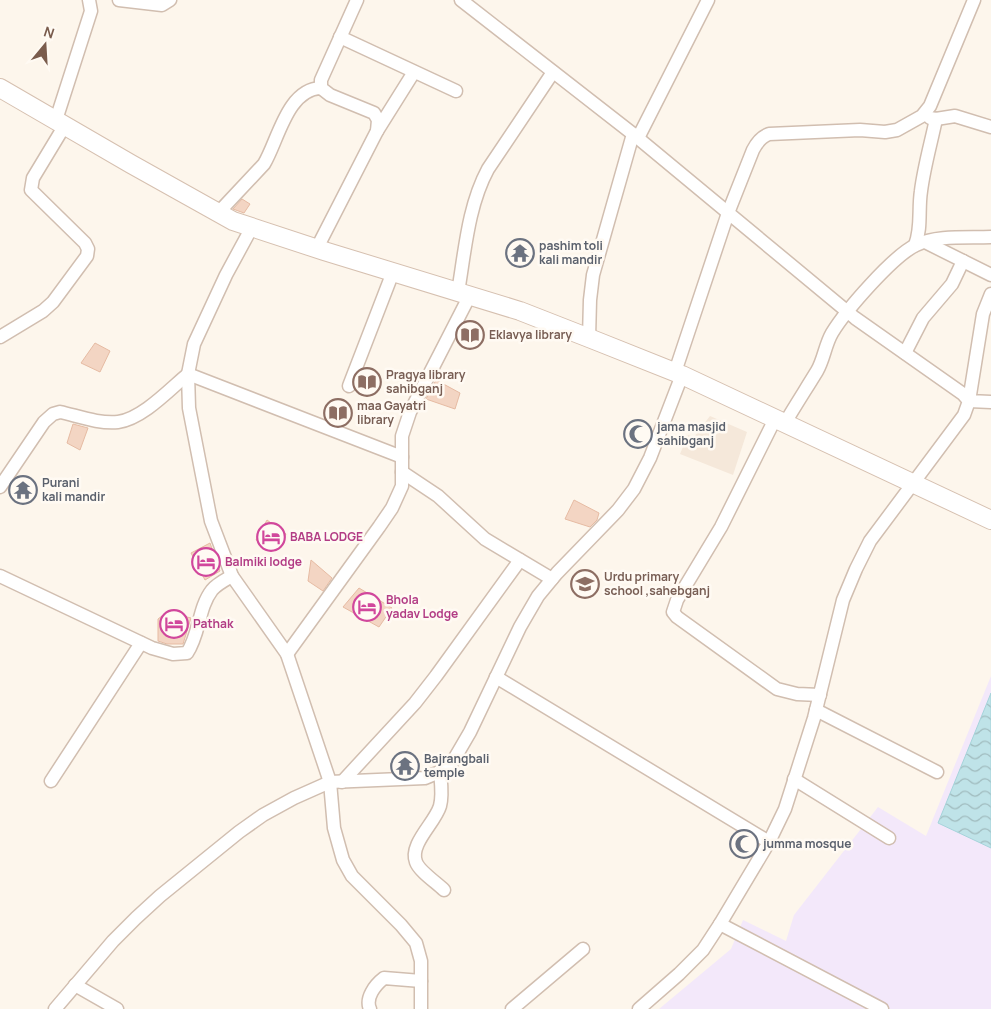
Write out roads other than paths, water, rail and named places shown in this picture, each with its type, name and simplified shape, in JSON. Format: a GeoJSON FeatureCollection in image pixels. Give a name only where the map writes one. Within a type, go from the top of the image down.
{"type":"FeatureCollection","features":[{"type":"Feature","properties":{"kind":"main road"},"geometry":{"type":"LineString","coordinates":[[3,93],[61,122],[131,164],[233,220],[520,311],[678,373],[991,520]]}},
{"type":"Feature","properties":{"kind":"street"},"geometry":{"type":"LineString","coordinates":[[0,337],[53,302],[87,256],[88,249],[84,243],[31,190],[33,178],[61,122],[90,11],[89,0]]}},
{"type":"Feature","properties":{"kind":"street"},"geometry":{"type":"LineString","coordinates":[[119,0],[162,5],[170,0]]}},
{"type":"Feature","properties":{"kind":"street"},"geometry":{"type":"LineString","coordinates":[[321,88],[321,80],[357,0]]}},
{"type":"Feature","properties":{"kind":"street"},"geometry":{"type":"LineString","coordinates":[[461,0],[636,136],[847,311],[963,394],[969,401],[991,402]]}},
{"type":"Feature","properties":{"kind":"street"},"geometry":{"type":"LineString","coordinates":[[589,338],[593,275],[636,136],[708,0]]}},
{"type":"Feature","properties":{"kind":"street"},"geometry":{"type":"LineString","coordinates":[[55,1009],[112,941],[136,918],[232,837],[263,815],[294,798],[336,782],[425,778],[449,768],[470,732],[520,627],[538,596],[618,510],[634,489],[650,458],[728,213],[753,150],[762,137],[769,134],[860,130],[885,132],[897,130],[922,116],[930,106],[974,0]]}},
{"type":"Feature","properties":{"kind":"street"},"geometry":{"type":"LineString","coordinates":[[340,37],[456,91]]}},
{"type":"Feature","properties":{"kind":"street"},"geometry":{"type":"LineString","coordinates":[[317,248],[377,131],[414,72]]}},
{"type":"Feature","properties":{"kind":"street"},"geometry":{"type":"LineString","coordinates":[[287,654],[380,528],[392,508],[402,486],[402,436],[410,412],[464,294],[472,216],[480,183],[553,72]]}},
{"type":"Feature","properties":{"kind":"street"},"geometry":{"type":"LineString","coordinates":[[219,212],[264,164],[280,127],[299,98],[312,88],[321,88],[330,95],[374,113],[378,120],[377,131]]}},
{"type":"Feature","properties":{"kind":"street"},"geometry":{"type":"LineString","coordinates":[[922,116],[936,119],[955,116],[991,128]]}},
{"type":"Feature","properties":{"kind":"street"},"geometry":{"type":"LineString","coordinates":[[920,243],[922,180],[936,119]]}},
{"type":"Feature","properties":{"kind":"street"},"geometry":{"type":"LineString","coordinates":[[252,227],[226,275],[194,344],[188,374],[189,408],[211,521],[232,576],[287,654],[336,782],[334,828],[343,860],[352,876],[401,925],[416,943],[421,961],[421,1009]]}},
{"type":"Feature","properties":{"kind":"street"},"geometry":{"type":"LineString","coordinates":[[820,695],[785,692],[767,683],[677,617],[673,612],[677,600],[721,527],[780,421],[816,372],[831,334],[847,311],[895,260],[920,243],[943,239],[991,237]]}},
{"type":"Feature","properties":{"kind":"street"},"geometry":{"type":"LineString","coordinates":[[920,243],[991,275]]}},
{"type":"Feature","properties":{"kind":"street"},"geometry":{"type":"LineString","coordinates":[[905,353],[923,318],[952,284],[963,261]]}},
{"type":"Feature","properties":{"kind":"street"},"geometry":{"type":"LineString","coordinates":[[349,386],[394,272]]}},
{"type":"Feature","properties":{"kind":"street"},"geometry":{"type":"LineString","coordinates":[[639,1009],[703,950],[770,842],[784,809],[816,710],[843,600],[870,540],[964,415],[969,401],[982,314],[991,294]]}},
{"type":"Feature","properties":{"kind":"street"},"geometry":{"type":"LineString","coordinates":[[188,374],[402,457]]}},
{"type":"Feature","properties":{"kind":"street"},"geometry":{"type":"LineString","coordinates":[[0,487],[36,433],[53,414],[60,412],[104,422],[129,420],[139,415],[188,374]]}},
{"type":"Feature","properties":{"kind":"street"},"geometry":{"type":"LineString","coordinates":[[402,472],[438,496],[485,539],[552,579]]}},
{"type":"Feature","properties":{"kind":"street"},"geometry":{"type":"LineString","coordinates":[[336,782],[415,703],[520,560]]}},
{"type":"Feature","properties":{"kind":"street"},"geometry":{"type":"LineString","coordinates":[[0,576],[141,643],[172,654],[187,653],[193,644],[206,600],[213,588],[232,576]]}},
{"type":"Feature","properties":{"kind":"street"},"geometry":{"type":"LineString","coordinates":[[51,781],[141,643]]}},
{"type":"Feature","properties":{"kind":"street"},"geometry":{"type":"LineString","coordinates":[[496,677],[770,842]]}},
{"type":"Feature","properties":{"kind":"street"},"geometry":{"type":"LineString","coordinates":[[816,710],[937,772]]}},
{"type":"Feature","properties":{"kind":"street"},"geometry":{"type":"LineString","coordinates":[[440,771],[441,797],[438,813],[414,854],[416,864],[444,890]]}},
{"type":"Feature","properties":{"kind":"street"},"geometry":{"type":"LineString","coordinates":[[794,779],[888,838]]}},
{"type":"Feature","properties":{"kind":"street"},"geometry":{"type":"LineString","coordinates":[[720,924],[882,1009]]}},
{"type":"Feature","properties":{"kind":"street"},"geometry":{"type":"LineString","coordinates":[[512,1009],[583,949]]}},
{"type":"Feature","properties":{"kind":"street"},"geometry":{"type":"LineString","coordinates":[[370,1009],[368,1001],[374,988],[384,978],[420,981]]}},
{"type":"Feature","properties":{"kind":"street"},"geometry":{"type":"LineString","coordinates":[[75,985],[117,1009]]}},
{"type":"Feature","properties":{"kind":"water"},"geometry":{"type":"Polygon","coordinates":[[[991,693],[991,848],[938,823],[991,693]]]}},
{"type":"Feature","properties":{"kind":"place","name":"pashim toli kali mandir"},"geometry":{"type":"Point","coordinates":[520,253]}},
{"type":"Feature","properties":{"kind":"place","name":"Eklavya library"},"geometry":{"type":"Point","coordinates":[470,335]}},
{"type":"Feature","properties":{"kind":"place","name":"Pragya library sahibganj"},"geometry":{"type":"Point","coordinates":[367,382]}},
{"type":"Feature","properties":{"kind":"place","name":"maa Gayatri library"},"geometry":{"type":"Point","coordinates":[338,413]}},
{"type":"Feature","properties":{"kind":"place","name":"jama masjid sahibganj"},"geometry":{"type":"Point","coordinates":[638,434]}},
{"type":"Feature","properties":{"kind":"place","name":"Purani kali mandir"},"geometry":{"type":"Point","coordinates":[23,490]}},
{"type":"Feature","properties":{"kind":"place","name":"BABA LODGE"},"geometry":{"type":"Point","coordinates":[271,537]}},
{"type":"Feature","properties":{"kind":"place","name":"Balmiki lodge"},"geometry":{"type":"Point","coordinates":[206,562]}},
{"type":"Feature","properties":{"kind":"place","name":"Urdu primary school ,sahebganj"},"geometry":{"type":"Point","coordinates":[585,584]}},
{"type":"Feature","properties":{"kind":"place","name":"Bhola yadav Lodge"},"geometry":{"type":"Point","coordinates":[367,607]}},
{"type":"Feature","properties":{"kind":"place","name":"Pathak"},"geometry":{"type":"Point","coordinates":[174,624]}},
{"type":"Feature","properties":{"kind":"place","name":"Bajrangbali temple"},"geometry":{"type":"Point","coordinates":[405,766]}},
{"type":"Feature","properties":{"kind":"place","name":"jumma mosque"},"geometry":{"type":"Point","coordinates":[744,844]}}]}
